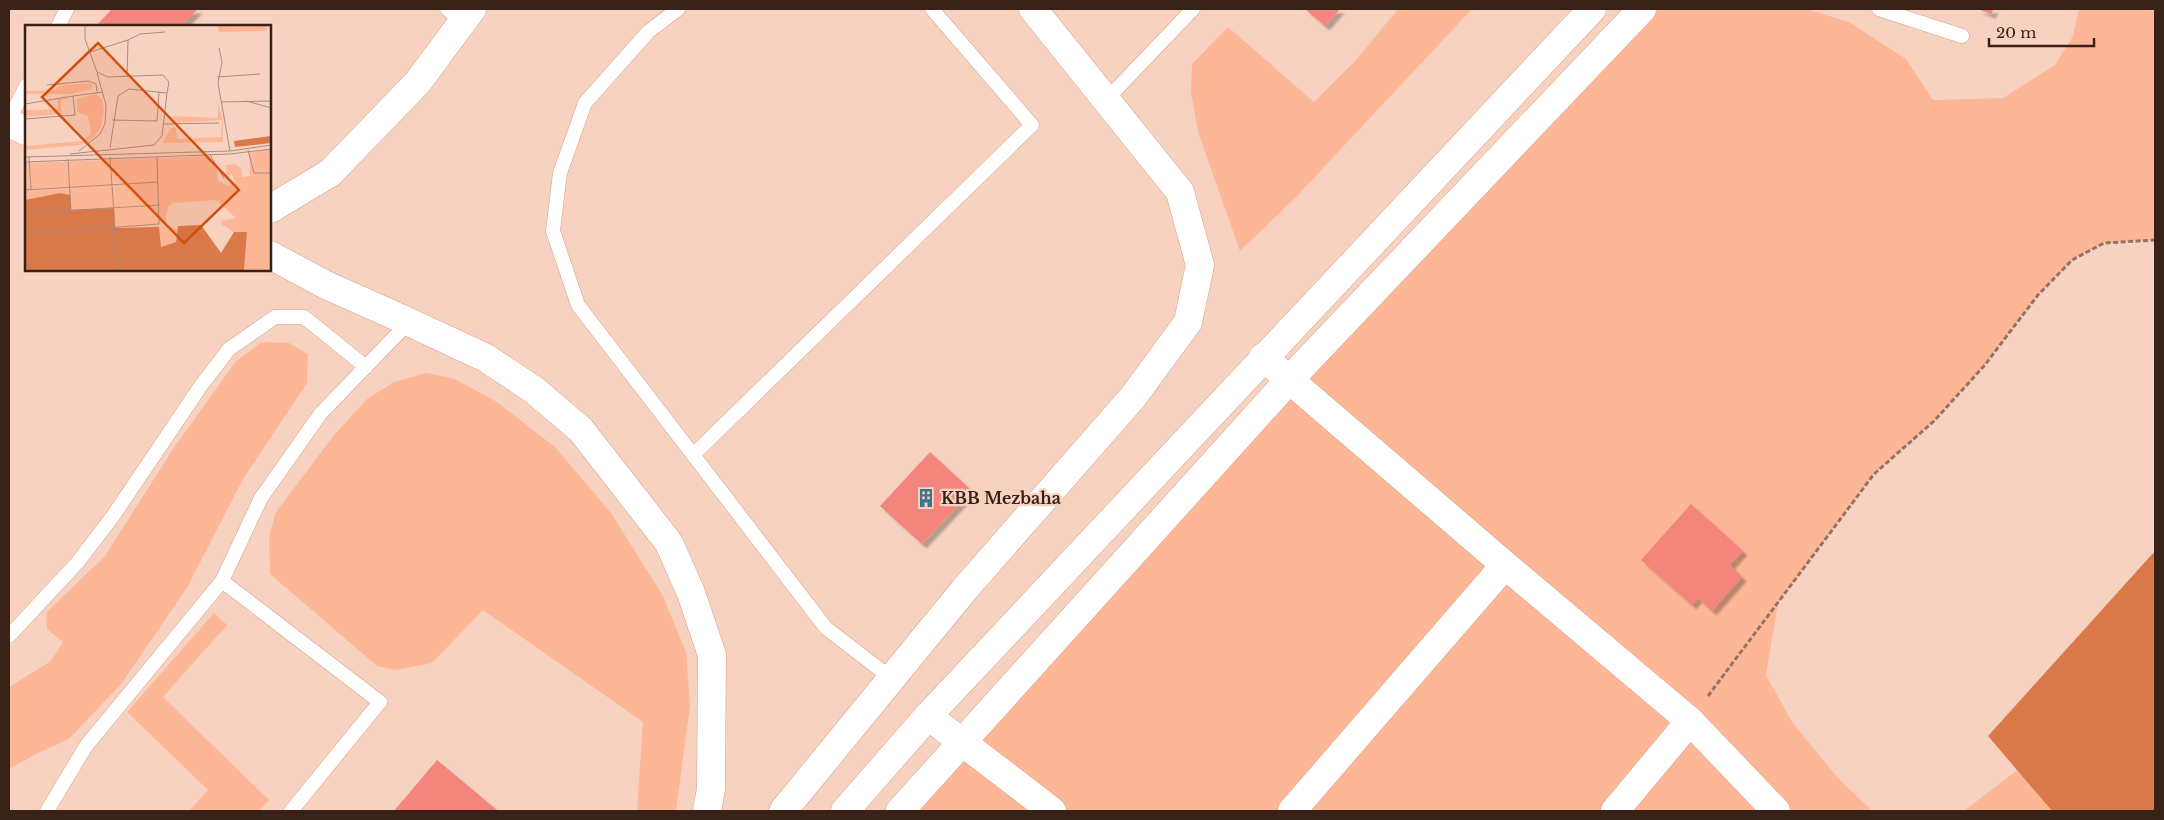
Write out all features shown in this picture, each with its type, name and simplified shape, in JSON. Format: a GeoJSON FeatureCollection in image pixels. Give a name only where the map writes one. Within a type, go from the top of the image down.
{"type":"FeatureCollection","features":[{"type":"Feature","properties":{"kind":"street"},"geometry":{"type":"LineString","coordinates":[[783,811],[964,590],[1133,398],[1188,322],[1200,265],[1180,192],[1034,9]]}},
{"type":"Feature","properties":{"kind":"street"},"geometry":{"type":"LineString","coordinates":[[845,811],[928,716],[1592,9]]}},
{"type":"Feature","properties":{"kind":"street"},"geometry":{"type":"LineString","coordinates":[[900,811],[1289,380],[1642,9]]}},
{"type":"Feature","properties":{"kind":"street"},"geometry":{"type":"LineString","coordinates":[[271,208],[330,173],[418,82],[460,13]]}},
{"type":"Feature","properties":{"kind":"street"},"geometry":{"type":"LineString","coordinates":[[9,121],[25,130]]}},
{"type":"Feature","properties":{"kind":"street"},"geometry":{"type":"LineString","coordinates":[[271,256],[326,286],[410,322],[486,358],[534,390],[581,430],[669,543],[691,593],[712,655],[711,789],[707,811]]}},
{"type":"Feature","properties":{"kind":"street"},"geometry":{"type":"LineString","coordinates":[[1264,357],[1505,565],[1690,721],[1776,811]]}},
{"type":"Feature","properties":{"kind":"street"},"geometry":{"type":"LineString","coordinates":[[1292,811],[1505,565]]}},
{"type":"Feature","properties":{"kind":"street"},"geometry":{"type":"LineString","coordinates":[[928,716],[1052,811]]}},
{"type":"Feature","properties":{"kind":"street"},"geometry":{"type":"LineString","coordinates":[[1615,811],[1690,721]]}},
{"type":"Feature","properties":{"kind":"lane"},"geometry":{"type":"LineString","coordinates":[[59,25],[67,9]]}},
{"type":"Feature","properties":{"kind":"lane"},"geometry":{"type":"LineString","coordinates":[[678,9],[648,32],[585,103],[560,173],[553,231],[578,305],[826,628],[891,678]]}},
{"type":"Feature","properties":{"kind":"lane"},"geometry":{"type":"LineString","coordinates":[[693,455],[1032,125],[932,9]]}},
{"type":"Feature","properties":{"kind":"lane"},"geometry":{"type":"LineString","coordinates":[[1106,100],[1193,9]]}},
{"type":"Feature","properties":{"kind":"lane"},"geometry":{"type":"LineString","coordinates":[[1878,9],[1962,36]]}},
{"type":"Feature","properties":{"kind":"lane"},"geometry":{"type":"LineString","coordinates":[[9,121],[25,88]]}},
{"type":"Feature","properties":{"kind":"lane"},"geometry":{"type":"LineString","coordinates":[[9,636],[77,563],[107,524],[229,349],[275,317],[304,317],[366,367]]}},
{"type":"Feature","properties":{"kind":"lane"},"geometry":{"type":"LineString","coordinates":[[47,811],[86,746],[222,581],[261,498],[321,413],[410,322]]}},
{"type":"Feature","properties":{"kind":"lane"},"geometry":{"type":"LineString","coordinates":[[222,581],[380,702],[290,811]]}},
{"type":"Feature","properties":{"kind":"path"},"geometry":{"type":"LineString","coordinates":[[1690,721],[1874,474],[1934,421],[1984,366],[2038,295],[2065,267],[2072,260],[2104,243],[2155,240]]}},
{"type":"Feature","properties":{"kind":"shaded area"},"geometry":{"type":"Polygon","coordinates":[[[1398,9],[1472,9],[1297,196],[1240,251],[1198,132],[1191,93],[1192,64],[1228,27],[1314,102],[1356,60],[1398,9]]]}},
{"type":"Feature","properties":{"kind":"shaded area"},"geometry":{"type":"Polygon","coordinates":[[[1659,9],[1806,9],[1849,22],[1906,59],[1933,100],[2003,98],[2055,65],[2073,36],[2079,9],[2155,9],[2155,240],[2104,243],[2072,260],[2038,295],[1984,366],[1934,421],[1874,474],[1778,603],[1766,675],[1792,722],[1838,778],[1872,811],[900,811],[1289,380],[1659,9]]]}},
{"type":"Feature","properties":{"kind":"shaded area"},"geometry":{"type":"Polygon","coordinates":[[[262,342],[289,343],[308,354],[307,383],[243,479],[188,586],[122,683],[69,739],[9,769],[9,687],[51,661],[63,642],[47,629],[46,613],[105,556],[173,449],[236,361],[262,342]]]}},
{"type":"Feature","properties":{"kind":"shaded area"},"geometry":{"type":"Polygon","coordinates":[[[426,373],[455,379],[497,402],[555,447],[611,513],[663,596],[686,652],[690,706],[676,811],[637,811],[643,722],[483,610],[432,663],[396,670],[377,666],[270,574],[269,536],[276,512],[334,435],[367,399],[394,382],[426,373]]]}},
{"type":"Feature","properties":{"kind":"shaded area"},"geometry":{"type":"Polygon","coordinates":[[[2155,551],[2155,811],[2052,811],[1988,736],[2155,551]]]}},
{"type":"Feature","properties":{"kind":"shaded area"},"geometry":{"type":"Polygon","coordinates":[[[214,613],[227,625],[163,697],[269,800],[259,811],[189,811],[208,790],[127,712],[214,613]]]}},
{"type":"Feature","properties":{"kind":"shaded area"},"geometry":{"type":"Polygon","coordinates":[[[2017,770],[2052,811],[1964,811],[2017,770]]]}},
{"type":"Feature","properties":{"kind":"building"},"geometry":{"type":"Polygon","coordinates":[[[112,9],[198,9],[182,25],[97,25],[112,9]]]}},
{"type":"Feature","properties":{"kind":"building"},"geometry":{"type":"Polygon","coordinates":[[[1305,9],[1340,9],[1325,26],[1305,9]]]}},
{"type":"Feature","properties":{"kind":"building"},"geometry":{"type":"Polygon","coordinates":[[[1977,9],[1994,9],[1991,14],[1977,9]]]}},
{"type":"Feature","properties":{"kind":"building","name":"KBB Mezbaha"},"geometry":{"type":"Polygon","coordinates":[[[930,452],[972,491],[922,544],[880,506],[930,452]]]}},
{"type":"Feature","properties":{"kind":"building"},"geometry":{"type":"Polygon","coordinates":[[[1691,504],[1743,551],[1730,565],[1742,577],[1712,611],[1698,598],[1692,605],[1641,560],[1691,504]]]}},
{"type":"Feature","properties":{"kind":"building"},"geometry":{"type":"Polygon","coordinates":[[[437,760],[498,811],[394,811],[437,760]]]}},
{"type":"Feature","properties":{"kind":"place","name":"KBB Mezbaha"},"geometry":{"type":"Point","coordinates":[926,498]}}]}
